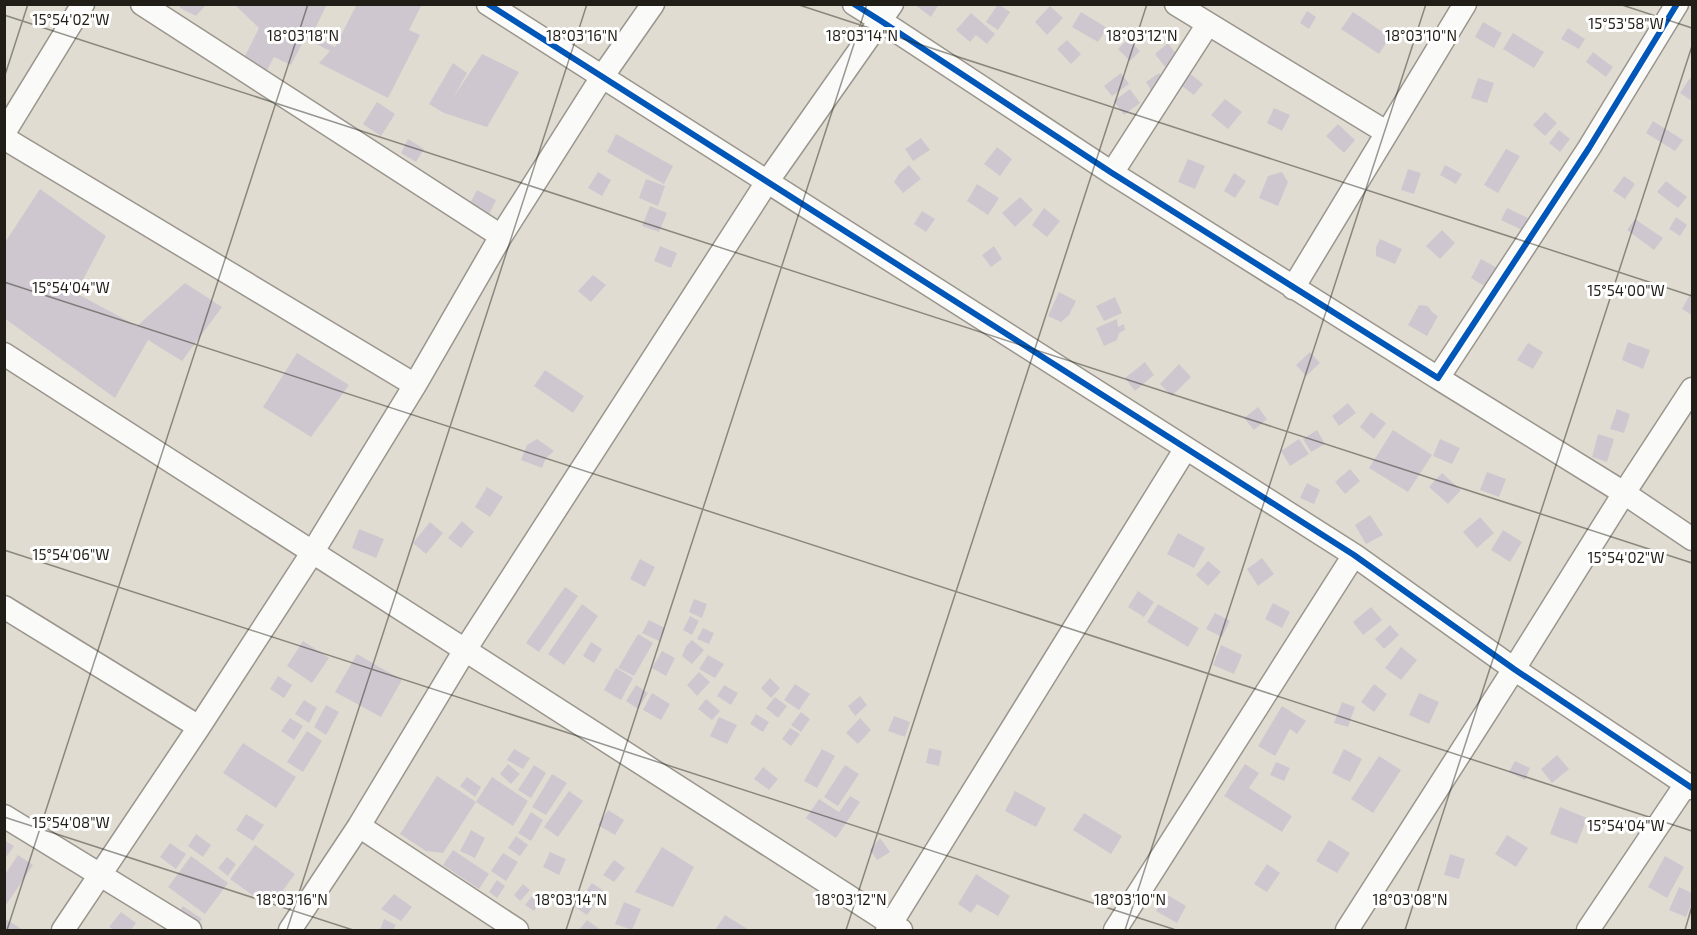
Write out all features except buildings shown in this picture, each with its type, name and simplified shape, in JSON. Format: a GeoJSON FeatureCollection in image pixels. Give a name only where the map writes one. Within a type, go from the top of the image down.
{"type":"FeatureCollection","features":[{"type":"Feature","properties":{"kind":"street"},"geometry":{"type":"LineString","coordinates":[[4,133],[83,4]]}},
{"type":"Feature","properties":{"kind":"street"},"geometry":{"type":"LineString","coordinates":[[142,4],[501,236]]}},
{"type":"Feature","properties":{"kind":"street"},"geometry":{"type":"LineString","coordinates":[[489,4],[1354,555],[1514,669],[1689,786],[1588,930]]}},
{"type":"Feature","properties":{"kind":"street"},"geometry":{"type":"LineString","coordinates":[[63,930],[312,553],[415,385],[501,236],[602,77],[653,4]]}},
{"type":"Feature","properties":{"kind":"street"},"geometry":{"type":"LineString","coordinates":[[854,4],[887,13],[1112,173],[1624,493],[1692,538]]}},
{"type":"Feature","properties":{"kind":"street"},"geometry":{"type":"LineString","coordinates":[[1176,4],[1386,132]]}},
{"type":"Feature","properties":{"kind":"street"},"geometry":{"type":"LineString","coordinates":[[1293,288],[1465,4]]}},
{"type":"Feature","properties":{"kind":"street"},"geometry":{"type":"LineString","coordinates":[[1438,378],[1588,147],[1677,4]]}},
{"type":"Feature","properties":{"kind":"street"},"geometry":{"type":"LineString","coordinates":[[290,930],[358,826],[465,650],[767,182],[887,13]]}},
{"type":"Feature","properties":{"kind":"street"},"geometry":{"type":"LineString","coordinates":[[1112,173],[1208,24]]}},
{"type":"Feature","properties":{"kind":"street"},"geometry":{"type":"LineString","coordinates":[[4,138],[415,385]]}},
{"type":"Feature","properties":{"kind":"street"},"geometry":{"type":"LineString","coordinates":[[4,354],[893,928],[1186,448]]}},
{"type":"Feature","properties":{"kind":"street"},"geometry":{"type":"LineString","coordinates":[[1347,930],[1692,389]]}},
{"type":"Feature","properties":{"kind":"street"},"geometry":{"type":"LineString","coordinates":[[1115,930],[1354,555]]}},
{"type":"Feature","properties":{"kind":"street"},"geometry":{"type":"LineString","coordinates":[[4,607],[199,727]]}},
{"type":"Feature","properties":{"kind":"street"},"geometry":{"type":"LineString","coordinates":[[4,816],[190,930]]}},
{"type":"Feature","properties":{"kind":"street"},"geometry":{"type":"LineString","coordinates":[[358,826],[517,930]]}},
{"type":"Feature","properties":{"kind":"cycle path"},"geometry":{"type":"LineString","coordinates":[[488,4],[1354,555],[1514,669],[1692,788]]}},
{"type":"Feature","properties":{"kind":"cycle path"},"geometry":{"type":"LineString","coordinates":[[854,4],[1112,173],[1438,378],[1589,148],[1677,4]]}}]}
